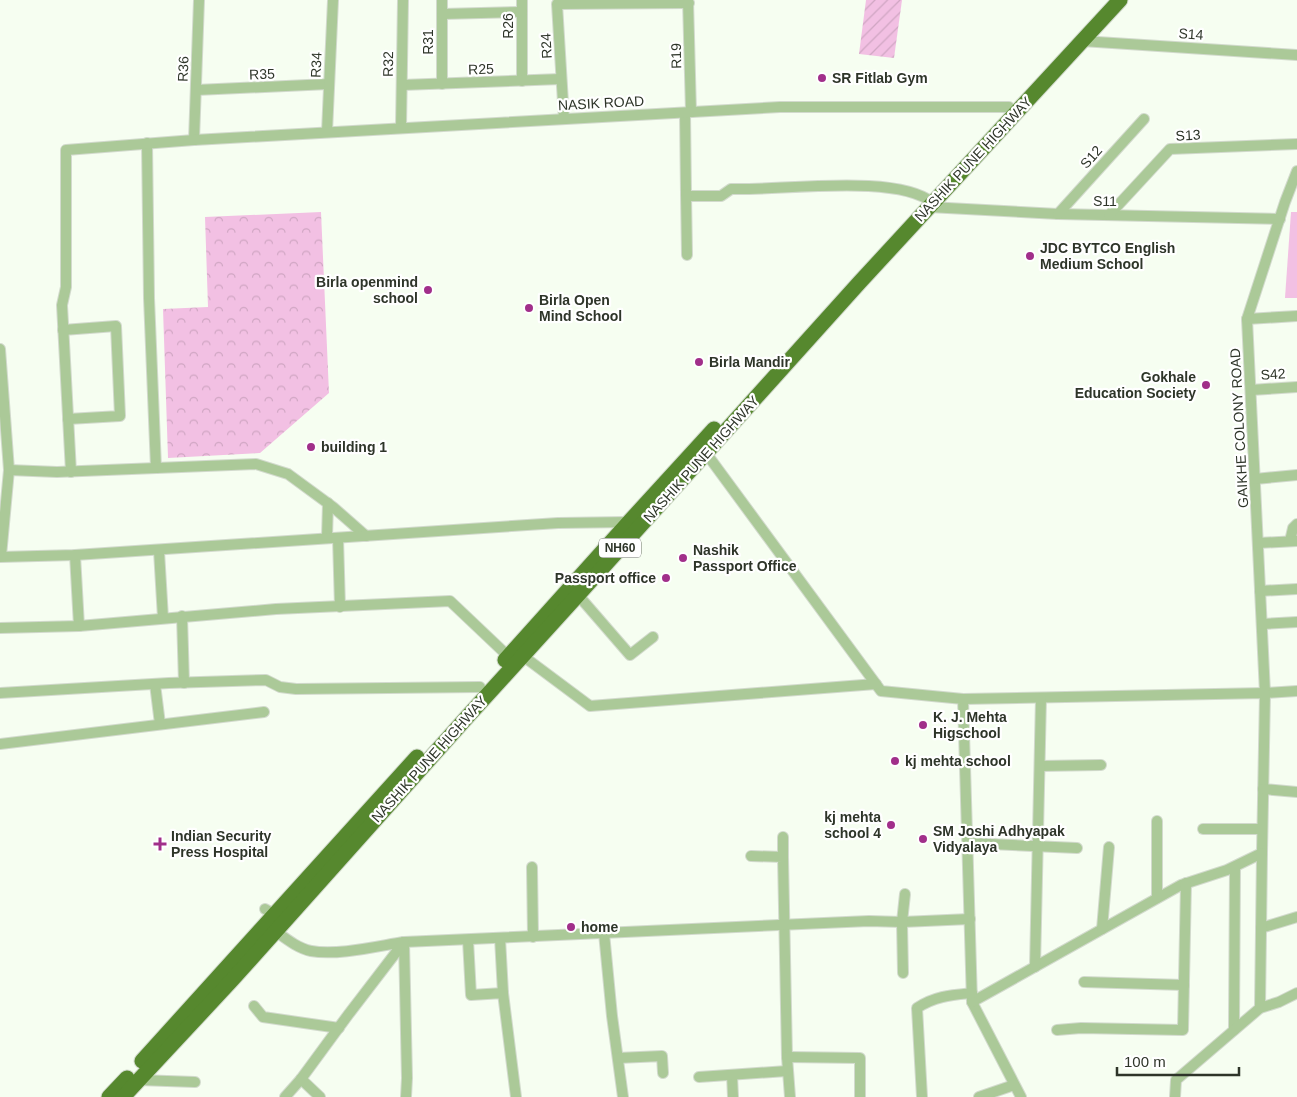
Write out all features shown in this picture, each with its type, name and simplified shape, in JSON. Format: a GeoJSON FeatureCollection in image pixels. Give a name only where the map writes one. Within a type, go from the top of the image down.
{"type":"FeatureCollection","features":[{"type":"Feature","properties":{"kind":"highway","name":"NASHIK PUNE HIGHWAY"},"geometry":{"type":"LineString","coordinates":[[123,1097],[232,980],[273,920],[480,687],[516,656],[578,596],[633,525],[706,453],[929,202],[1009,107],[1106,0]]}},
{"type":"Feature","properties":{"kind":"highway","name":"NASHIK PUNE HIGHWAY"},"geometry":{"type":"LineString","coordinates":[[109,1097],[516,656],[756,385],[1120,0]]}},
{"type":"Feature","properties":{"kind":"street","name":"R36"},"geometry":{"type":"LineString","coordinates":[[194,140],[199,0]]}},
{"type":"Feature","properties":{"kind":"street","name":"R34"},"geometry":{"type":"LineString","coordinates":[[328,132],[333,0]]}},
{"type":"Feature","properties":{"kind":"street","name":"R32"},"geometry":{"type":"LineString","coordinates":[[401,128],[403,0]]}},
{"type":"Feature","properties":{"kind":"street","name":"R31"},"geometry":{"type":"LineString","coordinates":[[442,0],[442,84]]}},
{"type":"Feature","properties":{"kind":"street","name":"R26"},"geometry":{"type":"LineString","coordinates":[[522,0],[522,81]]}},
{"type":"Feature","properties":{"kind":"street"},"geometry":{"type":"LineString","coordinates":[[590,2],[688,1]]}},
{"type":"Feature","properties":{"kind":"street","name":"R19"},"geometry":{"type":"LineString","coordinates":[[687,255],[688,1]]}},
{"type":"Feature","properties":{"kind":"street","name":"R24"},"geometry":{"type":"LineString","coordinates":[[564,119],[557,4],[590,2]]}},
{"type":"Feature","properties":{"kind":"street"},"geometry":{"type":"LineString","coordinates":[[442,14],[522,12]]}},
{"type":"Feature","properties":{"kind":"street","name":"S14"},"geometry":{"type":"LineString","coordinates":[[1082,41],[1297,56]]}},
{"type":"Feature","properties":{"kind":"street","name":"R25"},"geometry":{"type":"LineString","coordinates":[[402,85],[561,79]]}},
{"type":"Feature","properties":{"kind":"street","name":"R35"},"geometry":{"type":"LineString","coordinates":[[196,90],[329,84]]}},
{"type":"Feature","properties":{"kind":"street","name":"NASIK ROAD"},"geometry":{"type":"LineString","coordinates":[[63,330],[62,305],[66,287],[66,150],[194,140],[780,107],[1009,107]]}},
{"type":"Feature","properties":{"kind":"street","name":"S12"},"geometry":{"type":"LineString","coordinates":[[1058,214],[1144,119]]}},
{"type":"Feature","properties":{"kind":"street"},"geometry":{"type":"LineString","coordinates":[[147,143],[149,298],[156,468]]}},
{"type":"Feature","properties":{"kind":"street","name":"S13"},"geometry":{"type":"LineString","coordinates":[[1109,215],[1170,149],[1297,144]]}},
{"type":"Feature","properties":{"kind":"street","name":"GAIKHE COLONY ROAD"},"geometry":{"type":"LineString","coordinates":[[1260,1008],[1265,693],[1247,319],[1297,171]]}},
{"type":"Feature","properties":{"kind":"street","name":"S11"},"geometry":{"type":"LineString","coordinates":[[686,194],[690,196],[717,196],[724,195],[731,189],[862,186],[895,189],[929,202],[1058,214],[1280,219]]}},
{"type":"Feature","properties":{"kind":"street"},"geometry":{"type":"LineString","coordinates":[[1247,319],[1297,316]]}},
{"type":"Feature","properties":{"kind":"street"},"geometry":{"type":"LineString","coordinates":[[68,419],[120,416],[116,326],[63,330],[68,419],[71,472]]}},
{"type":"Feature","properties":{"kind":"street"},"geometry":{"type":"LineString","coordinates":[[0,349],[9,470],[0,556],[159,551],[558,523],[633,525]]}},
{"type":"Feature","properties":{"kind":"street","name":"S42"},"geometry":{"type":"LineString","coordinates":[[1251,390],[1297,387]]}},
{"type":"Feature","properties":{"kind":"street"},"geometry":{"type":"LineString","coordinates":[[706,453],[881,691],[963,699],[1297,691]]}},
{"type":"Feature","properties":{"kind":"street"},"geometry":{"type":"LineString","coordinates":[[9,470],[71,472],[256,464],[288,474],[328,503],[366,536]]}},
{"type":"Feature","properties":{"kind":"street"},"geometry":{"type":"LineString","coordinates":[[1255,479],[1297,475]]}},
{"type":"Feature","properties":{"kind":"street"},"geometry":{"type":"LineString","coordinates":[[328,503],[340,607]]}},
{"type":"Feature","properties":{"kind":"street"},"geometry":{"type":"LineString","coordinates":[[1258,543],[1293,541],[1293,528],[1297,524]]}},
{"type":"Feature","properties":{"kind":"street"},"geometry":{"type":"LineString","coordinates":[[159,551],[163,618]]}},
{"type":"Feature","properties":{"kind":"street"},"geometry":{"type":"LineString","coordinates":[[75,555],[79,626]]}},
{"type":"Feature","properties":{"kind":"street"},"geometry":{"type":"LineString","coordinates":[[1260,591],[1297,589]]}},
{"type":"Feature","properties":{"kind":"street"},"geometry":{"type":"LineString","coordinates":[[578,596],[630,655],[653,637]]}},
{"type":"Feature","properties":{"kind":"street"},"geometry":{"type":"LineString","coordinates":[[0,628],[79,626],[276,609],[450,601],[516,656],[590,706],[876,684]]}},
{"type":"Feature","properties":{"kind":"street"},"geometry":{"type":"LineString","coordinates":[[182,616],[184,683]]}},
{"type":"Feature","properties":{"kind":"street"},"geometry":{"type":"LineString","coordinates":[[1262,624],[1297,622]]}},
{"type":"Feature","properties":{"kind":"street"},"geometry":{"type":"LineString","coordinates":[[0,694],[155,684],[266,680],[280,687],[296,689],[480,687]]}},
{"type":"Feature","properties":{"kind":"street"},"geometry":{"type":"LineString","coordinates":[[155,684],[160,724]]}},
{"type":"Feature","properties":{"kind":"street"},"geometry":{"type":"LineString","coordinates":[[1035,967],[1041,698]]}},
{"type":"Feature","properties":{"kind":"street"},"geometry":{"type":"LineString","coordinates":[[963,699],[972,998],[1021,1097]]}},
{"type":"Feature","properties":{"kind":"street"},"geometry":{"type":"LineString","coordinates":[[0,744],[264,712]]}},
{"type":"Feature","properties":{"kind":"street"},"geometry":{"type":"LineString","coordinates":[[1040,766],[1101,765]]}},
{"type":"Feature","properties":{"kind":"street"},"geometry":{"type":"LineString","coordinates":[[1263,789],[1297,792]]}},
{"type":"Feature","properties":{"kind":"street"},"geometry":{"type":"LineString","coordinates":[[1157,821],[1157,898]]}},
{"type":"Feature","properties":{"kind":"street"},"geometry":{"type":"LineString","coordinates":[[1203,829],[1262,829]]}},
{"type":"Feature","properties":{"kind":"street"},"geometry":{"type":"LineString","coordinates":[[783,837],[783,926],[787,1070],[790,1097]]}},
{"type":"Feature","properties":{"kind":"street"},"geometry":{"type":"LineString","coordinates":[[968,843],[1077,848]]}},
{"type":"Feature","properties":{"kind":"street"},"geometry":{"type":"LineString","coordinates":[[1102,929],[1109,847]]}},
{"type":"Feature","properties":{"kind":"street"},"geometry":{"type":"LineString","coordinates":[[922,1097],[918,1008],[929,1000],[945,996],[972,998],[1035,967],[1186,883],[1235,867],[1262,853]]}},
{"type":"Feature","properties":{"kind":"street"},"geometry":{"type":"LineString","coordinates":[[751,856],[783,857]]}},
{"type":"Feature","properties":{"kind":"street"},"geometry":{"type":"LineString","coordinates":[[532,867],[533,936]]}},
{"type":"Feature","properties":{"kind":"street"},"geometry":{"type":"LineString","coordinates":[[1234,1030],[1235,867]]}},
{"type":"Feature","properties":{"kind":"street"},"geometry":{"type":"LineString","coordinates":[[1057,1030],[1081,1028],[1183,1030],[1186,883]]}},
{"type":"Feature","properties":{"kind":"street"},"geometry":{"type":"LineString","coordinates":[[903,973],[902,922],[905,894]]}},
{"type":"Feature","properties":{"kind":"street"},"geometry":{"type":"LineString","coordinates":[[1261,928],[1297,918]]}},
{"type":"Feature","properties":{"kind":"street"},"geometry":{"type":"LineString","coordinates":[[273,920],[296,944],[311,951],[334,952],[404,942],[869,921],[902,922],[970,919]]}},
{"type":"Feature","properties":{"kind":"street"},"geometry":{"type":"LineString","coordinates":[[604,933],[612,1016],[623,1097]]}},
{"type":"Feature","properties":{"kind":"street"},"geometry":{"type":"LineString","coordinates":[[500,938],[503,993],[516,1097]]}},
{"type":"Feature","properties":{"kind":"street"},"geometry":{"type":"LineString","coordinates":[[468,940],[471,995],[503,993]]}},
{"type":"Feature","properties":{"kind":"street"},"geometry":{"type":"LineString","coordinates":[[284,1097],[301,1080],[404,942]]}},
{"type":"Feature","properties":{"kind":"street"},"geometry":{"type":"LineString","coordinates":[[404,942],[406,1097]]}},
{"type":"Feature","properties":{"kind":"street"},"geometry":{"type":"LineString","coordinates":[[1084,982],[1184,984]]}},
{"type":"Feature","properties":{"kind":"street"},"geometry":{"type":"LineString","coordinates":[[1174,1097],[1176,1080],[1260,1008],[1279,1002],[1297,993]]}},
{"type":"Feature","properties":{"kind":"street"},"geometry":{"type":"LineString","coordinates":[[254,1006],[263,1017],[339,1028]]}},
{"type":"Feature","properties":{"kind":"street"},"geometry":{"type":"LineString","coordinates":[[618,1058],[662,1056],[663,1073]]}},
{"type":"Feature","properties":{"kind":"street"},"geometry":{"type":"LineString","coordinates":[[787,1057],[860,1058],[860,1097]]}},
{"type":"Feature","properties":{"kind":"street"},"geometry":{"type":"LineString","coordinates":[[699,1077],[787,1070]]}},
{"type":"Feature","properties":{"kind":"street"},"geometry":{"type":"LineString","coordinates":[[732,1075],[734,1097]]}},
{"type":"Feature","properties":{"kind":"street"},"geometry":{"type":"LineString","coordinates":[[139,1080],[195,1082]]}},
{"type":"Feature","properties":{"kind":"street"},"geometry":{"type":"LineString","coordinates":[[301,1080],[320,1097]]}},
{"type":"Feature","properties":{"kind":"street"},"geometry":{"type":"LineString","coordinates":[[979,1097],[1014,1085]]}},
{"type":"Feature","properties":{"kind":"green space"},"geometry":{"type":"Polygon","coordinates":[[[866,0],[902,0],[894,58],[859,54],[866,0]]]}},
{"type":"Feature","properties":{"kind":"green space"},"geometry":{"type":"Polygon","coordinates":[[[321,212],[329,393],[260,453],[168,458],[163,309],[208,307],[205,217],[321,212]]]}},
{"type":"Feature","properties":{"kind":"green space"},"geometry":{"type":"Polygon","coordinates":[[[1291,212],[1297,212],[1297,298],[1285,298],[1291,212]]]}},
{"type":"Feature","properties":{"kind":"place","name":"SR Fitlab Gym"},"geometry":{"type":"Point","coordinates":[822,78]}},
{"type":"Feature","properties":{"kind":"place","name":"JDC BYTCO English Medium School"},"geometry":{"type":"Point","coordinates":[1030,256]}},
{"type":"Feature","properties":{"kind":"place","name":"Birla openmind school"},"geometry":{"type":"Point","coordinates":[428,290]}},
{"type":"Feature","properties":{"kind":"place","name":"Birla Open Mind School"},"geometry":{"type":"Point","coordinates":[529,308]}},
{"type":"Feature","properties":{"kind":"place","name":"Birla Mandir"},"geometry":{"type":"Point","coordinates":[699,362]}},
{"type":"Feature","properties":{"kind":"place","name":"Gokhale Education Society"},"geometry":{"type":"Point","coordinates":[1206,385]}},
{"type":"Feature","properties":{"kind":"place","name":"building 1"},"geometry":{"type":"Point","coordinates":[311,447]}},
{"type":"Feature","properties":{"kind":"place","name":"Nashik Passport Office"},"geometry":{"type":"Point","coordinates":[683,558]}},
{"type":"Feature","properties":{"kind":"place","name":"Passport office"},"geometry":{"type":"Point","coordinates":[666,578]}},
{"type":"Feature","properties":{"kind":"place","name":"K. J. Mehta Higschool"},"geometry":{"type":"Point","coordinates":[923,725]}},
{"type":"Feature","properties":{"kind":"place","name":"kj mehta school"},"geometry":{"type":"Point","coordinates":[895,761]}},
{"type":"Feature","properties":{"kind":"place","name":"kj mehta school 4"},"geometry":{"type":"Point","coordinates":[891,825]}},
{"type":"Feature","properties":{"kind":"place","name":"SM Joshi Adhyapak Vidyalaya"},"geometry":{"type":"Point","coordinates":[923,839]}},
{"type":"Feature","properties":{"kind":"place","name":"Indian Security Press Hospital"},"geometry":{"type":"Point","coordinates":[160,844]}},
{"type":"Feature","properties":{"kind":"place","name":"home"},"geometry":{"type":"Point","coordinates":[571,927]}}]}
